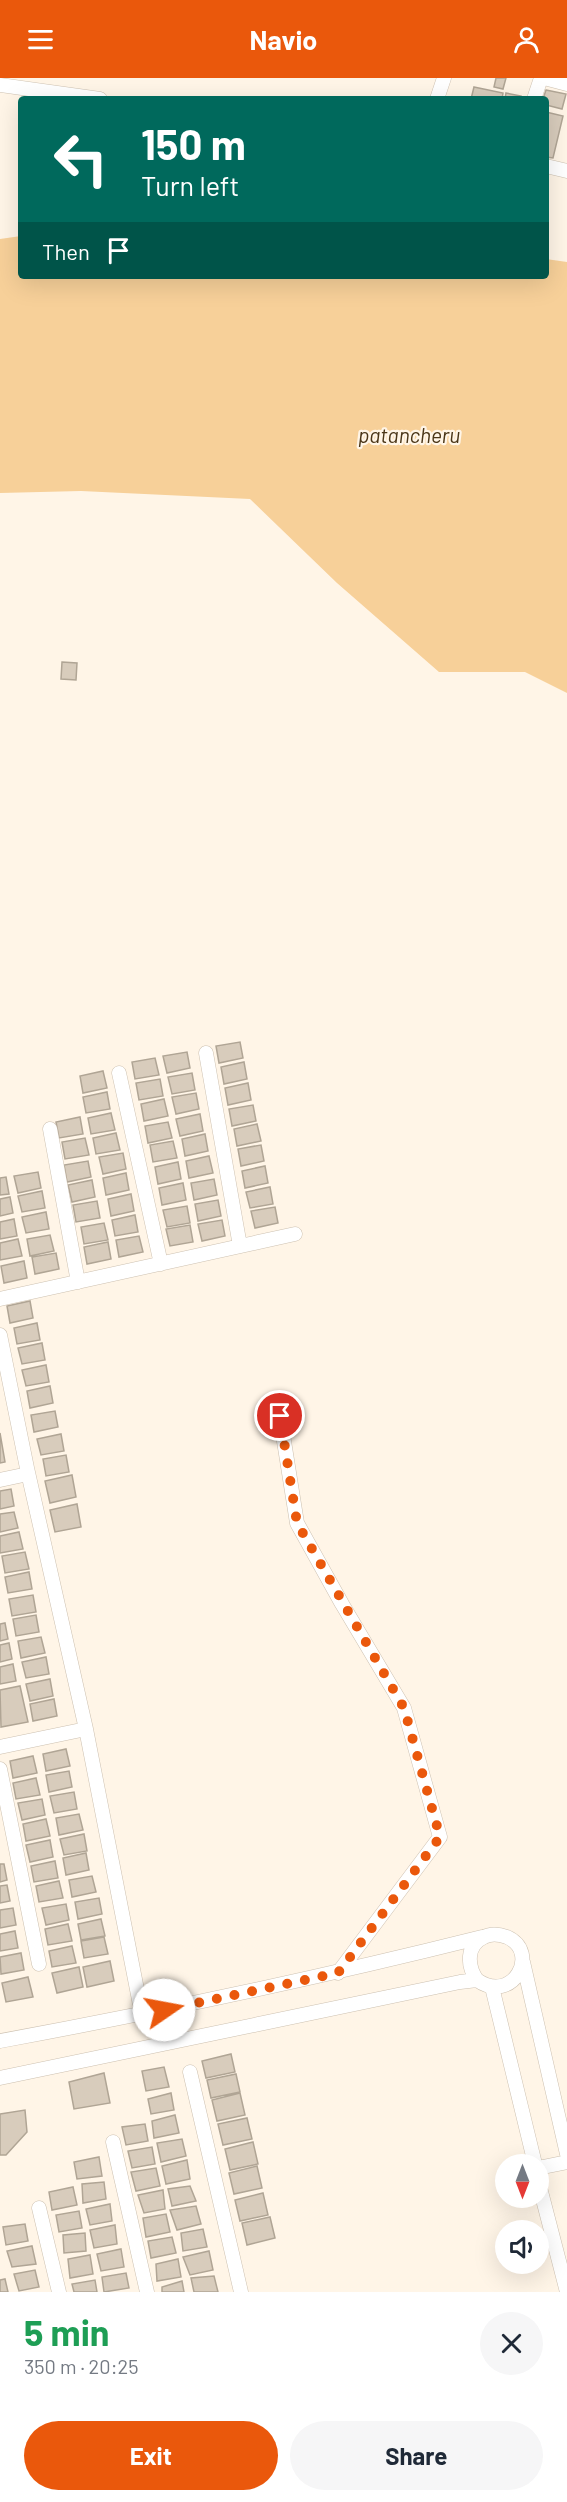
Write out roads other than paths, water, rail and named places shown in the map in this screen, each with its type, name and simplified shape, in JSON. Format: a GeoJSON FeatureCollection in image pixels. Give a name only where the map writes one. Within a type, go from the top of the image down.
{"type":"FeatureCollection","features":[{"type":"Feature","properties":{"kind":"street"},"geometry":{"type":"LineString","coordinates":[[438,96],[444,78]]}},
{"type":"Feature","properties":{"kind":"street"},"geometry":{"type":"LineString","coordinates":[[535,96],[543,78],[567,84]]}},
{"type":"Feature","properties":{"kind":"street"},"geometry":{"type":"LineString","coordinates":[[0,85],[79,96]]}},
{"type":"Feature","properties":{"kind":"street"},"geometry":{"type":"LineString","coordinates":[[549,167],[567,171]]}},
{"type":"Feature","properties":{"kind":"street"},"geometry":{"type":"LineString","coordinates":[[206,1053],[240,1246]]}},
{"type":"Feature","properties":{"kind":"street"},"geometry":{"type":"LineString","coordinates":[[119,1073],[161,1264]]}},
{"type":"Feature","properties":{"kind":"street"},"geometry":{"type":"LineString","coordinates":[[50,1129],[78,1282]]}},
{"type":"Feature","properties":{"kind":"street"},"geometry":{"type":"LineString","coordinates":[[0,1299],[295,1234]]}},
{"type":"Feature","properties":{"kind":"street"},"geometry":{"type":"LineString","coordinates":[[0,1335],[28,1474],[87,1729],[142,2015]]}},
{"type":"Feature","properties":{"kind":"street"},"geometry":{"type":"LineString","coordinates":[[280,1416],[297,1523],[404,1708],[440,1837],[338,1973]]}},
{"type":"Feature","properties":{"kind":"street"},"geometry":{"type":"LineString","coordinates":[[0,1480],[28,1474]]}},
{"type":"Feature","properties":{"kind":"street"},"geometry":{"type":"LineString","coordinates":[[0,1747],[87,1729]]}},
{"type":"Feature","properties":{"kind":"street"},"geometry":{"type":"LineString","coordinates":[[0,1769],[39,1964]]}},
{"type":"Feature","properties":{"kind":"street"},"geometry":{"type":"LineString","coordinates":[[0,2041],[142,2015],[338,1973],[493,1934],[510,1938],[521,1952],[567,2154]]}},
{"type":"Feature","properties":{"kind":"street"},"geometry":{"type":"LineString","coordinates":[[484,1937],[477,1941],[469,1956],[472,1973],[477,1980],[492,1987],[510,1983],[521,1970],[523,1960]]}},
{"type":"Feature","properties":{"kind":"street"},"geometry":{"type":"LineString","coordinates":[[0,2078],[477,1980]]}},
{"type":"Feature","properties":{"kind":"street"},"geometry":{"type":"LineString","coordinates":[[492,1987],[533,2154]]}},
{"type":"Feature","properties":{"kind":"street"},"geometry":{"type":"LineString","coordinates":[[190,2072],[241,2292]]}},
{"type":"Feature","properties":{"kind":"street"},"geometry":{"type":"LineString","coordinates":[[113,2142],[147,2292]]}},
{"type":"Feature","properties":{"kind":"street"},"geometry":{"type":"LineString","coordinates":[[549,2166],[567,2162]]}},
{"type":"Feature","properties":{"kind":"street"},"geometry":{"type":"LineString","coordinates":[[39,2208],[59,2292]]}},
{"type":"Feature","properties":{"kind":"street"},"geometry":{"type":"LineString","coordinates":[[545,2208],[567,2292]]}},
{"type":"Feature","properties":{"kind":"water","name":"patancheru"},"geometry":{"type":"Polygon","coordinates":[[[18,236],[18,279],[549,279],[549,259],[567,262],[567,693],[525,672],[439,672],[337,583],[250,499],[81,491],[0,493],[0,239],[18,236]]]}}]}
